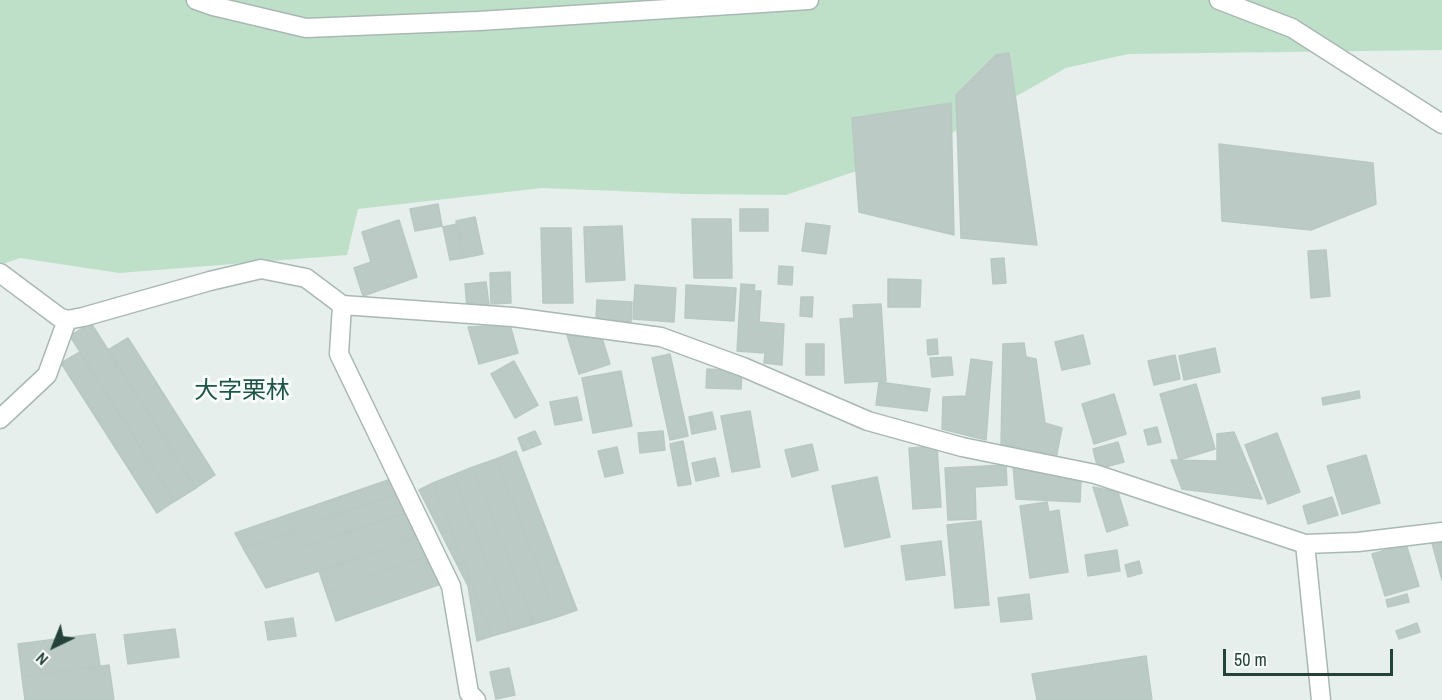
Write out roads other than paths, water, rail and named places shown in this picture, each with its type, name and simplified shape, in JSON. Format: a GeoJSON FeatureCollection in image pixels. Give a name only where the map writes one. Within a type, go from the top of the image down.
{"type":"FeatureCollection","features":[{"type":"Feature","properties":{"kind":"street"},"geometry":{"type":"LineString","coordinates":[[196,0],[306,28],[479,21],[809,0]]}},
{"type":"Feature","properties":{"kind":"street"},"geometry":{"type":"LineString","coordinates":[[1219,0],[1292,28],[1442,124]]}},
{"type":"Feature","properties":{"kind":"street"},"geometry":{"type":"LineString","coordinates":[[0,273],[50,311],[67,320],[261,269],[306,278],[342,305],[513,317],[661,337],[743,367],[868,421],[962,447],[1095,474],[1305,544],[1358,542],[1442,532]]}},
{"type":"Feature","properties":{"kind":"street"},"geometry":{"type":"LineString","coordinates":[[342,305],[339,354],[451,586],[469,693],[476,700]]}},
{"type":"Feature","properties":{"kind":"street"},"geometry":{"type":"LineString","coordinates":[[0,419],[47,375],[67,320]]}},
{"type":"Feature","properties":{"kind":"street"},"geometry":{"type":"LineString","coordinates":[[1305,544],[1321,700]]}},
{"type":"Feature","properties":{"kind":"district","name":"大字栗林"},"geometry":{"type":"Point","coordinates":[242,392]}}]}
